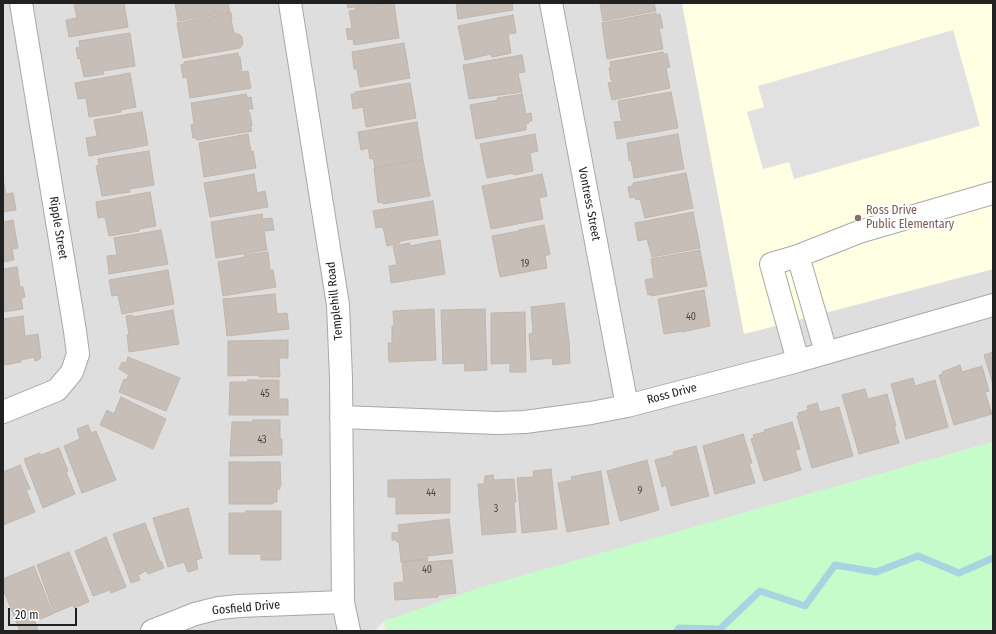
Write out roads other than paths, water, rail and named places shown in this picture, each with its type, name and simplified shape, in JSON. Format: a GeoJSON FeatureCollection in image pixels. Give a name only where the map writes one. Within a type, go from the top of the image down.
{"type":"FeatureCollection","features":[{"type":"Feature","properties":{"kind":"street","name":"Ripple Street"},"geometry":{"type":"LineString","coordinates":[[3,412],[57,390],[72,372],[78,354],[21,3]]}},
{"type":"Feature","properties":{"kind":"street","name":"Templehill Road"},"geometry":{"type":"LineString","coordinates":[[290,3],[338,305],[342,378],[343,602],[349,631]]}},
{"type":"Feature","properties":{"kind":"street","name":"Vontress Street"},"geometry":{"type":"LineString","coordinates":[[551,3],[627,406]]}},
{"type":"Feature","properties":{"kind":"street"},"geometry":{"type":"LineString","coordinates":[[798,360],[771,264],[798,256],[859,232],[993,192]]}},
{"type":"Feature","properties":{"kind":"street"},"geometry":{"type":"LineString","coordinates":[[798,256],[826,352]]}},
{"type":"Feature","properties":{"kind":"street","name":"Ross Drive"},"geometry":{"type":"LineString","coordinates":[[341,417],[497,423],[525,422],[627,406],[993,305]]}},
{"type":"Feature","properties":{"kind":"street","name":"Gosfield Drive"},"geometry":{"type":"LineString","coordinates":[[152,631],[195,614],[219,608],[343,602]]}},
{"type":"Feature","properties":{"kind":"waterway"},"geometry":{"type":"LineString","coordinates":[[677,631],[679,628],[720,629],[760,591],[805,606],[835,565],[876,572],[918,556],[959,573],[993,558]]}},
{"type":"Feature","properties":{"kind":"place","name":"Ross Drive Public Elementary"},"geometry":{"type":"Point","coordinates":[858,218]}}]}
